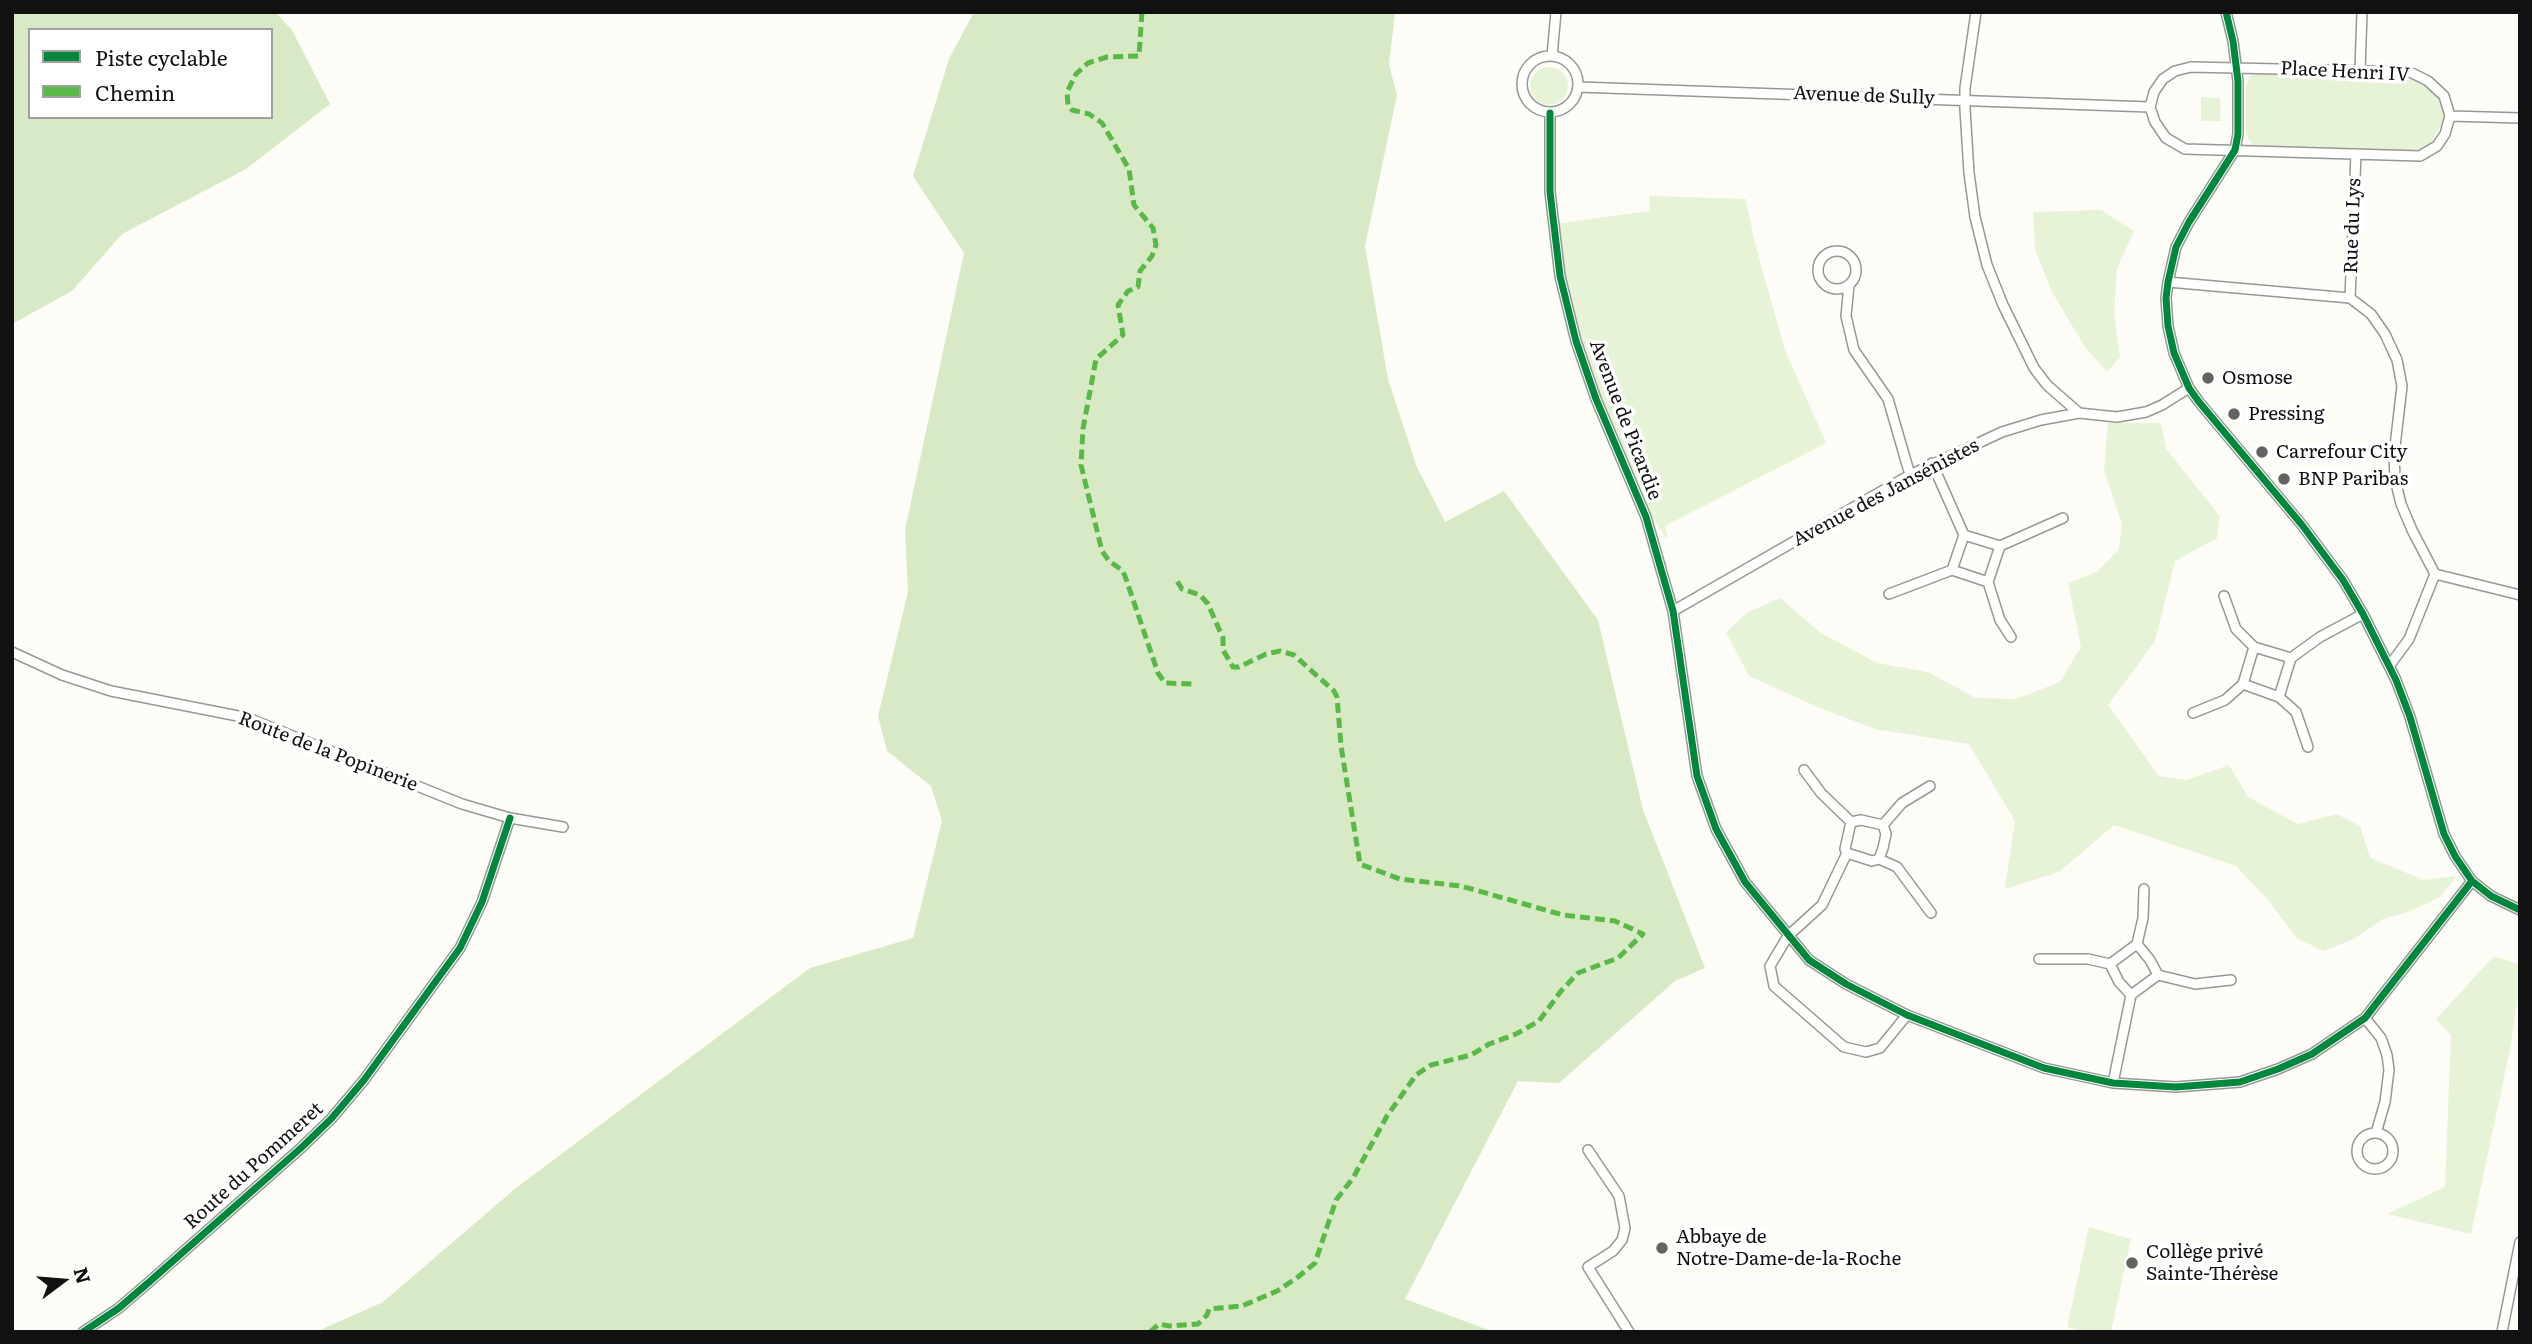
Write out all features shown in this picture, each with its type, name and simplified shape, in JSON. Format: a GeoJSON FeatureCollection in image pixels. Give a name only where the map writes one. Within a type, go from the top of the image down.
{"type":"FeatureCollection","features":[{"type":"Feature","properties":{"kind":"street"},"geometry":{"type":"LineString","coordinates":[[1552,56],[1556,12]]}},
{"type":"Feature","properties":{"kind":"street"},"geometry":{"type":"LineString","coordinates":[[1976,12],[1965,99],[1969,173],[1975,217],[1987,265],[2034,368],[2047,385],[2080,414]]}},
{"type":"Feature","properties":{"kind":"street"},"geometry":{"type":"LineString","coordinates":[[2226,12],[2236,68],[2238,134],[2235,150],[2176,247],[2168,282],[2168,327],[2174,353],[2189,388],[2302,525],[2343,580],[2363,614],[2390,665],[2410,717],[2444,834],[2472,881],[2491,896],[2520,910]]}},
{"type":"Feature","properties":{"kind":"street"},"geometry":{"type":"LineString","coordinates":[[2360,71],[2362,12]]}},
{"type":"Feature","properties":{"kind":"street"},"geometry":{"type":"LineString","coordinates":[[1552,56],[1568,63],[1574,70],[1578,86],[1572,102],[1566,108],[1550,113],[1541,111],[1528,102],[1522,78],[1530,64],[1537,59],[1552,56]]}},
{"type":"Feature","properties":{"kind":"street","name":"Place Henri IV"},"geometry":{"type":"LineString","coordinates":[[2150,107],[2154,92],[2163,79],[2175,71],[2191,67],[2410,72],[2428,81],[2444,96],[2450,116]]}},
{"type":"Feature","properties":{"kind":"street","name":"Avenue de Sully"},"geometry":{"type":"LineString","coordinates":[[1578,86],[2150,107]]}},
{"type":"Feature","properties":{"kind":"street"},"geometry":{"type":"LineString","coordinates":[[2150,107],[2155,122],[2166,138],[2185,149],[2420,156],[2437,146],[2445,134],[2450,116],[2520,118]]}},
{"type":"Feature","properties":{"kind":"street","name":"Avenue de Picardie"},"geometry":{"type":"LineString","coordinates":[[1550,113],[1550,192],[1560,276],[1576,341],[1596,399],[1646,517],[1673,611],[1698,776],[1716,829],[1745,882],[1809,960],[1836,978],[1908,1015],[2044,1068],[2113,1083],[2176,1087],[2240,1082],[2312,1054],[2365,1018],[2472,881]]}},
{"type":"Feature","properties":{"kind":"street","name":"Rue du Lys"},"geometry":{"type":"LineString","coordinates":[[2350,299],[2356,154]]}},
{"type":"Feature","properties":{"kind":"street"},"geometry":{"type":"LineString","coordinates":[[1849,285],[1838,289],[1822,281],[1819,264],[1827,255],[1839,251],[1854,262],[1856,274],[1849,285],[1846,316],[1854,350],[1888,399],[1910,475]]}},
{"type":"Feature","properties":{"kind":"street"},"geometry":{"type":"LineString","coordinates":[[2168,282],[2350,299],[2371,314],[2385,334],[2397,360],[2402,386],[2395,479],[2412,530],[2435,574],[2520,595]]}},
{"type":"Feature","properties":{"kind":"street","name":"Avenue des Jansénistes"},"geometry":{"type":"LineString","coordinates":[[1673,611],[1910,475],[2002,432],[2080,414],[2117,416],[2146,412],[2189,388]]}},
{"type":"Feature","properties":{"kind":"street"},"geometry":{"type":"LineString","coordinates":[[1933,463],[1964,535],[1952,570]]}},
{"type":"Feature","properties":{"kind":"street"},"geometry":{"type":"LineString","coordinates":[[1964,535],[2000,546],[2063,518]]}},
{"type":"Feature","properties":{"kind":"street"},"geometry":{"type":"LineString","coordinates":[[2000,546],[1988,582],[2000,620],[2011,637]]}},
{"type":"Feature","properties":{"kind":"street"},"geometry":{"type":"LineString","coordinates":[[1889,594],[1952,570],[1988,582]]}},
{"type":"Feature","properties":{"kind":"street"},"geometry":{"type":"LineString","coordinates":[[2390,665],[2409,639],[2435,574]]}},
{"type":"Feature","properties":{"kind":"street"},"geometry":{"type":"LineString","coordinates":[[2224,596],[2236,629],[2254,648],[2291,658]]}},
{"type":"Feature","properties":{"kind":"street"},"geometry":{"type":"LineString","coordinates":[[2279,696],[2291,658],[2320,637],[2363,614]]}},
{"type":"Feature","properties":{"kind":"street"},"geometry":{"type":"LineString","coordinates":[[2193,713],[2225,700],[2243,684],[2254,648]]}},
{"type":"Feature","properties":{"kind":"street","name":"Route de la Popinerie"},"geometry":{"type":"LineString","coordinates":[[12,652],[62,675],[111,691],[248,718],[462,804],[510,818],[563,827]]}},
{"type":"Feature","properties":{"kind":"street"},"geometry":{"type":"LineString","coordinates":[[2243,684],[2279,696],[2296,712],[2308,747]]}},
{"type":"Feature","properties":{"kind":"street"},"geometry":{"type":"LineString","coordinates":[[1804,770],[1821,793],[1851,822]]}},
{"type":"Feature","properties":{"kind":"street"},"geometry":{"type":"LineString","coordinates":[[1883,825],[1902,803],[1930,786]]}},
{"type":"Feature","properties":{"kind":"street","name":"Route du Pommeret"},"geometry":{"type":"LineString","coordinates":[[83,1332],[119,1308],[331,1119],[364,1080],[460,948],[482,902],[510,818]]}},
{"type":"Feature","properties":{"kind":"street"},"geometry":{"type":"LineString","coordinates":[[1851,822],[1861,820],[1883,825]]}},
{"type":"Feature","properties":{"kind":"street"},"geometry":{"type":"LineString","coordinates":[[1851,822],[1845,849],[1847,853],[1822,905],[1788,936],[1770,966],[1774,986],[1844,1047],[1866,1052],[1881,1048],[1908,1015]]}},
{"type":"Feature","properties":{"kind":"street"},"geometry":{"type":"LineString","coordinates":[[1879,859],[1886,834],[1883,825]]}},
{"type":"Feature","properties":{"kind":"street"},"geometry":{"type":"LineString","coordinates":[[1847,853],[1872,861],[1879,859],[1897,867],[1931,914]]}},
{"type":"Feature","properties":{"kind":"street"},"geometry":{"type":"LineString","coordinates":[[2039,959],[2088,959],[2110,964],[2137,944],[2143,918],[2144,889]]}},
{"type":"Feature","properties":{"kind":"street"},"geometry":{"type":"LineString","coordinates":[[2137,944],[2158,975],[2195,984],[2231,980]]}},
{"type":"Feature","properties":{"kind":"street"},"geometry":{"type":"LineString","coordinates":[[2110,964],[2119,982],[2131,995]]}},
{"type":"Feature","properties":{"kind":"street"},"geometry":{"type":"LineString","coordinates":[[2113,1083],[2131,995],[2158,975]]}},
{"type":"Feature","properties":{"kind":"street"},"geometry":{"type":"LineString","coordinates":[[2365,1018],[2381,1038],[2389,1070],[2385,1102],[2376,1133]]}},
{"type":"Feature","properties":{"kind":"street"},"geometry":{"type":"LineString","coordinates":[[2376,1133],[2390,1142],[2393,1154],[2387,1164],[2371,1168],[2358,1157],[2358,1145],[2365,1136],[2376,1133]]}},
{"type":"Feature","properties":{"kind":"street"},"geometry":{"type":"LineString","coordinates":[[1588,1150],[1619,1196],[1625,1228],[1622,1240],[1613,1251],[1588,1266],[1629,1332]]}},
{"type":"Feature","properties":{"kind":"street"},"geometry":{"type":"LineString","coordinates":[[2502,1332],[2520,1242]]}},
{"type":"Feature","properties":{"kind":"green space"},"geometry":{"type":"Polygon","coordinates":[[[12,12],[275,12],[292,30],[330,104],[246,169],[122,234],[72,291],[12,324],[12,12]]]}},
{"type":"Feature","properties":{"kind":"green space"},"geometry":{"type":"Polygon","coordinates":[[[974,12],[1395,12],[1389,65],[1397,95],[1365,246],[1388,379],[1416,465],[1445,522],[1504,491],[1598,620],[1643,810],[1705,968],[1675,981],[1559,1083],[1518,1081],[1405,1299],[1494,1332],[316,1332],[383,1302],[516,1188],[810,968],[913,938],[942,821],[931,786],[887,751],[878,716],[908,592],[905,530],[964,253],[913,176],[949,59],[974,12]]]}},
{"type":"Feature","properties":{"kind":"green space"},"geometry":{"type":"Polygon","coordinates":[[[1549,67],[1563,72],[1568,86],[1563,100],[1549,105],[1535,100],[1530,86],[1535,72],[1549,67]]]}},
{"type":"Feature","properties":{"kind":"green space"},"geometry":{"type":"Polygon","coordinates":[[[2259,73],[2412,78],[2427,85],[2436,94],[2443,108],[2444,120],[2431,143],[2423,149],[2410,151],[2257,147],[2246,134],[2246,84],[2250,76],[2259,73]]]}},
{"type":"Feature","properties":{"kind":"green space"},"geometry":{"type":"Polygon","coordinates":[[[2201,97],[2220,98],[2221,121],[2201,121],[2201,97]]]}},
{"type":"Feature","properties":{"kind":"green space"},"geometry":{"type":"Polygon","coordinates":[[[1649,196],[1746,199],[1754,240],[1785,350],[1826,443],[1665,526],[1666,538],[1648,510],[1612,436],[1583,353],[1562,273],[1555,224],[1650,211],[1649,196]]]}},
{"type":"Feature","properties":{"kind":"green space"},"geometry":{"type":"Polygon","coordinates":[[[2101,210],[2134,231],[2117,268],[2114,315],[2120,357],[2107,372],[2085,347],[2052,292],[2035,249],[2033,212],[2101,210]]]}},
{"type":"Feature","properties":{"kind":"green space"},"geometry":{"type":"Polygon","coordinates":[[[2108,423],[2161,423],[2166,449],[2220,516],[2217,538],[2175,561],[2155,641],[2108,705],[2159,776],[2187,780],[2229,765],[2248,797],[2298,824],[2337,814],[2360,826],[2370,858],[2424,880],[2457,876],[2440,897],[2408,912],[2383,919],[2354,939],[2323,951],[2297,938],[2268,900],[2236,866],[2114,825],[2059,872],[2005,889],[2015,821],[1969,744],[1875,729],[1749,676],[1726,632],[1748,612],[1780,598],[1821,633],[1877,663],[1928,672],[1976,698],[2016,699],[2060,682],[2081,647],[2068,583],[2097,572],[2119,549],[2122,524],[2104,470],[2108,423]]]}},
{"type":"Feature","properties":{"kind":"green space"},"geometry":{"type":"Polygon","coordinates":[[[2494,956],[2520,965],[2520,982],[2510,1049],[2471,1234],[2387,1214],[2445,1187],[2451,1035],[2436,1019],[2494,956]]]}},
{"type":"Feature","properties":{"kind":"green space"},"geometry":{"type":"Polygon","coordinates":[[[2089,1227],[2131,1239],[2111,1332],[2086,1332],[2067,1327],[2089,1227]]]}},
{"type":"Feature","properties":{"kind":"marked path"},"geometry":{"type":"LineString","coordinates":[[1142,12],[1139,56],[1107,57],[1088,63],[1076,74],[1067,92],[1068,105],[1072,110],[1089,114],[1102,123],[1129,169],[1134,205],[1153,228],[1156,245],[1152,256],[1140,271],[1138,287],[1128,291],[1118,305],[1123,335],[1096,359],[1083,429],[1081,465],[1102,551],[1125,576],[1158,673],[1165,683],[1194,684]]}},
{"type":"Feature","properties":{"kind":"marked path"},"geometry":{"type":"LineString","coordinates":[[1150,1332],[1159,1324],[1198,1324],[1209,1309],[1242,1306],[1277,1291],[1298,1277],[1315,1263],[1336,1200],[1353,1178],[1387,1116],[1416,1075],[1431,1065],[1471,1055],[1539,1021],[1578,973],[1618,958],[1643,934],[1615,921],[1563,915],[1461,886],[1400,879],[1360,864],[1334,691],[1294,655],[1280,651],[1233,667],[1223,650],[1223,638],[1208,604],[1200,595],[1182,589],[1177,581]]}},
{"type":"Feature","properties":{"kind":"cycle path"},"geometry":{"type":"LineString","coordinates":[[2226,12],[2238,81],[2238,134],[2235,150],[2176,247],[2166,298],[2174,353],[2189,388],[2199,402],[2302,525],[2343,580],[2363,614],[2396,680],[2410,717],[2444,834],[2455,856],[2472,881],[2491,896],[2520,910]]}},
{"type":"Feature","properties":{"kind":"cycle path"},"geometry":{"type":"LineString","coordinates":[[1550,113],[1550,192],[1560,276],[1576,341],[1596,399],[1646,517],[1673,611],[1697,776],[1716,829],[1745,882],[1809,960],[1846,984],[1907,1015],[2044,1068],[2113,1083],[2176,1087],[2240,1082],[2312,1054],[2365,1018],[2472,881]]}},
{"type":"Feature","properties":{"kind":"cycle path"},"geometry":{"type":"LineString","coordinates":[[83,1332],[119,1308],[301,1148],[331,1119],[364,1080],[460,948],[482,902],[510,818]]}},
{"type":"Feature","properties":{"kind":"place","name":"Osmose"},"geometry":{"type":"Point","coordinates":[2208,378]}},
{"type":"Feature","properties":{"kind":"place","name":"Pressing"},"geometry":{"type":"Point","coordinates":[2234,414]}},
{"type":"Feature","properties":{"kind":"place","name":"Carrefour City"},"geometry":{"type":"Point","coordinates":[2262,452]}},
{"type":"Feature","properties":{"kind":"place","name":"BNP Paribas"},"geometry":{"type":"Point","coordinates":[2284,479]}},
{"type":"Feature","properties":{"kind":"place","name":"Abbaye de Notre-Dame-de-la-Roche"},"geometry":{"type":"Point","coordinates":[1662,1248]}},
{"type":"Feature","properties":{"kind":"place","name":"Collège privé Sainte-Thérèse"},"geometry":{"type":"Point","coordinates":[2132,1263]}}]}
